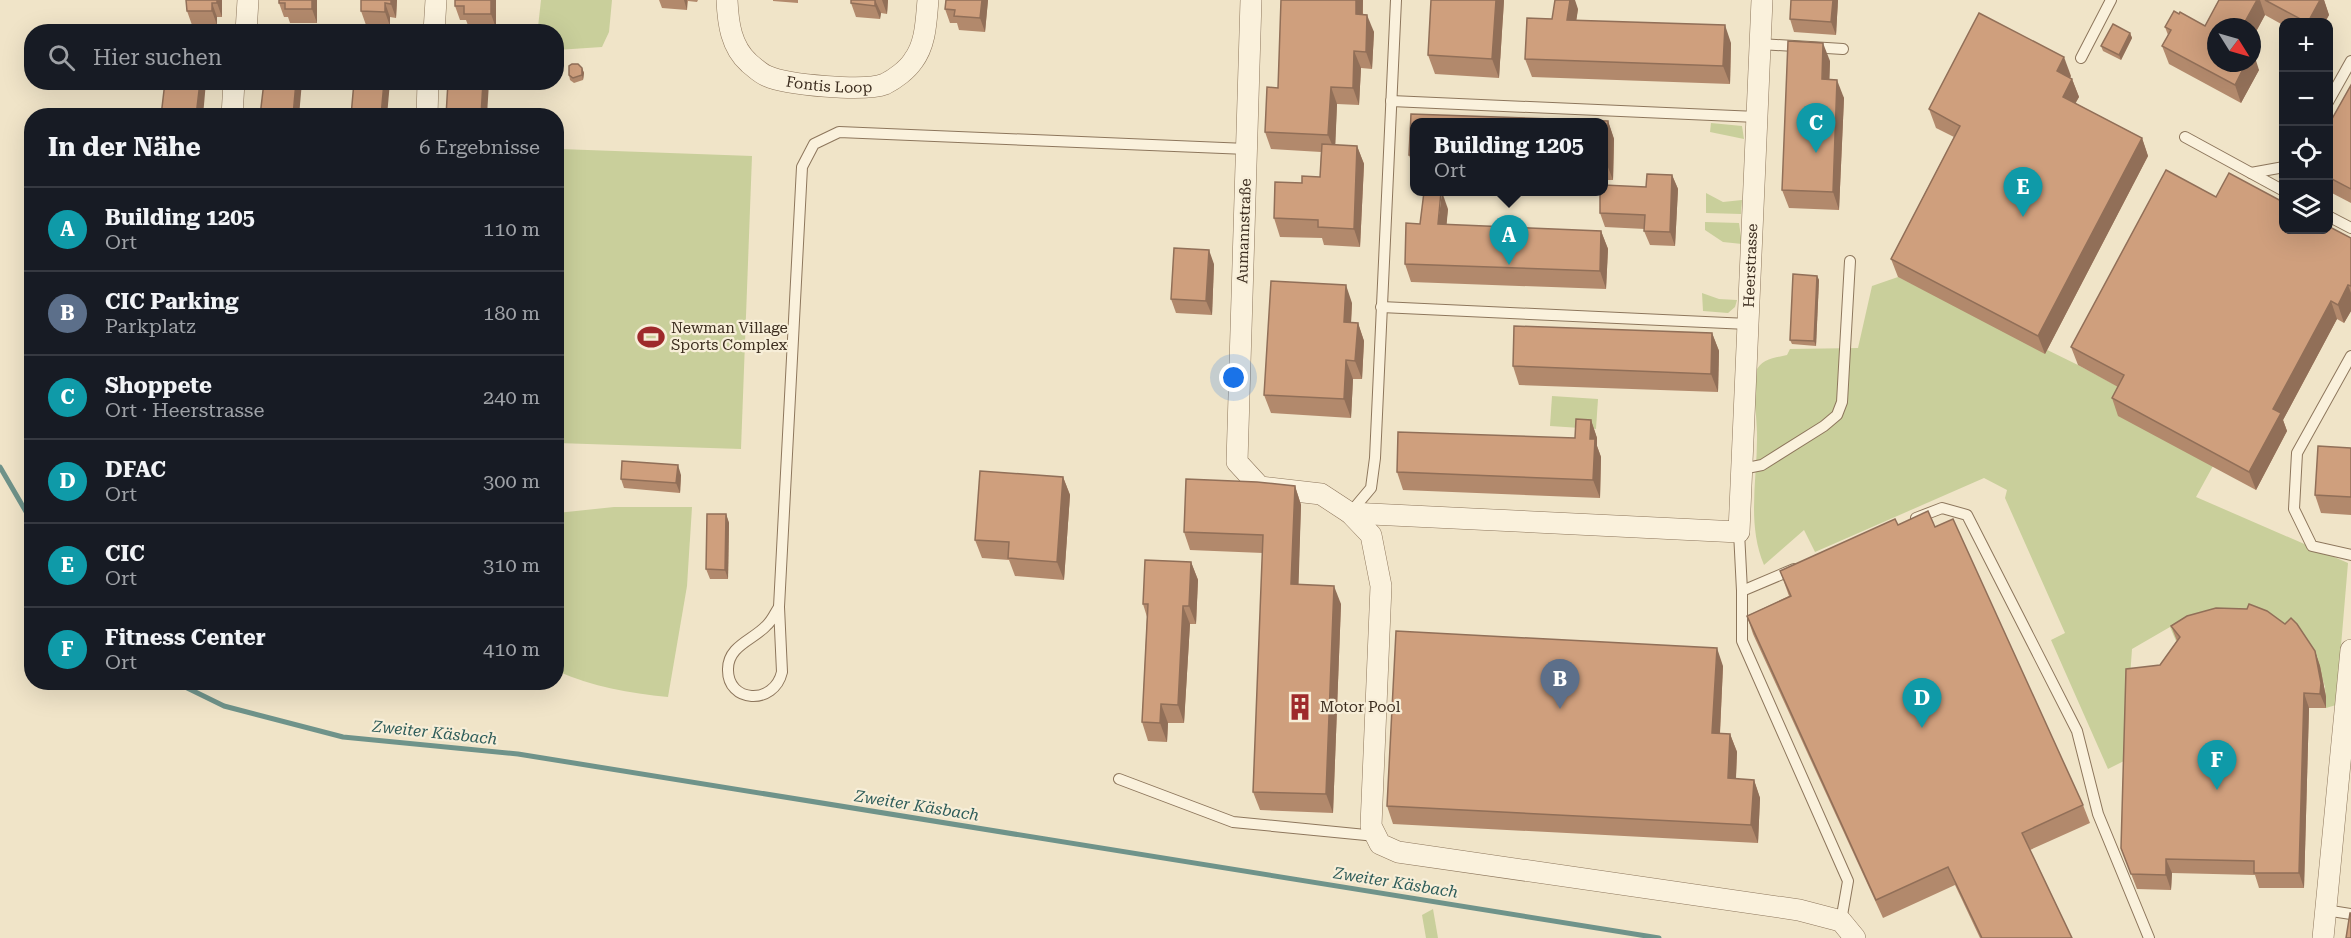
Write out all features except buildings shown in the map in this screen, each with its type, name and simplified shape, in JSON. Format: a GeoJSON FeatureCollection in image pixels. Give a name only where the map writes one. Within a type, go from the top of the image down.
{"type":"FeatureCollection","features":[{"type":"Feature","properties":{"kind":"street"},"geometry":{"type":"LineString","coordinates":[[246,24],[248,0]]}},
{"type":"Feature","properties":{"kind":"street"},"geometry":{"type":"LineString","coordinates":[[434,24],[436,0]]}},
{"type":"Feature","properties":{"kind":"street","name":"Fontis Loop"},"geometry":{"type":"LineString","coordinates":[[728,0],[729,22],[735,45],[747,62],[766,76],[784,81],[865,87],[884,84],[913,63],[922,46],[928,0]]}},
{"type":"Feature","properties":{"kind":"street","name":"Aumannstraße"},"geometry":{"type":"LineString","coordinates":[[1251,0],[1245,130],[1247,149],[1237,462],[1260,487],[1321,494],[1350,513]]}},
{"type":"Feature","properties":{"kind":"street","name":"Heerstrasse"},"geometry":{"type":"LineString","coordinates":[[1739,532],[1762,0]]}},
{"type":"Feature","properties":{"kind":"street"},"geometry":{"type":"LineString","coordinates":[[232,108],[234,90]]}},
{"type":"Feature","properties":{"kind":"street"},"geometry":{"type":"LineString","coordinates":[[427,108],[428,90]]}},
{"type":"Feature","properties":{"kind":"street"},"geometry":{"type":"LineString","coordinates":[[1350,513],[1739,532]]}},
{"type":"Feature","properties":{"kind":"street"},"geometry":{"type":"LineString","coordinates":[[1350,513],[1371,535],[1381,586],[1371,826],[1380,844],[1398,852],[1799,910],[1841,921],[1855,938]]}},
{"type":"Feature","properties":{"kind":"street"},"geometry":{"type":"LineString","coordinates":[[2323,938],[2351,651]]}},
{"type":"Feature","properties":{"kind":"lane"},"geometry":{"type":"LineString","coordinates":[[1350,513],[1371,488],[1375,458],[1396,0]]}},
{"type":"Feature","properties":{"kind":"lane"},"geometry":{"type":"LineString","coordinates":[[2081,58],[2111,0]]}},
{"type":"Feature","properties":{"kind":"lane"},"geometry":{"type":"LineString","coordinates":[[1760,44],[1843,49]]}},
{"type":"Feature","properties":{"kind":"lane"},"geometry":{"type":"LineString","coordinates":[[2333,93],[2351,61]]}},
{"type":"Feature","properties":{"kind":"lane"},"geometry":{"type":"LineString","coordinates":[[1391,101],[1757,117]]}},
{"type":"Feature","properties":{"kind":"lane"},"geometry":{"type":"LineString","coordinates":[[779,607],[768,625],[739,647],[729,662],[729,680],[742,693],[750,696],[768,693],[780,680],[782,672],[779,607],[802,167],[814,144],[839,132],[1247,149]]}},
{"type":"Feature","properties":{"kind":"lane"},"geometry":{"type":"LineString","coordinates":[[2185,137],[2279,189]]}},
{"type":"Feature","properties":{"kind":"lane"},"geometry":{"type":"LineString","coordinates":[[2250,173],[2279,168]]}},
{"type":"Feature","properties":{"kind":"lane"},"geometry":{"type":"LineString","coordinates":[[2333,219],[2351,228]]}},
{"type":"Feature","properties":{"kind":"lane"},"geometry":{"type":"LineString","coordinates":[[1742,469],[1762,465],[1824,426],[1837,415],[1842,402],[1850,261]]}},
{"type":"Feature","properties":{"kind":"lane"},"geometry":{"type":"LineString","coordinates":[[1381,307],[1748,324]]}},
{"type":"Feature","properties":{"kind":"lane"},"geometry":{"type":"LineString","coordinates":[[2351,356],[2297,453],[2294,509],[2312,546],[2351,555]]}},
{"type":"Feature","properties":{"kind":"lane"},"geometry":{"type":"LineString","coordinates":[[1911,521],[1942,508],[1967,515],[2077,731],[2098,814],[2149,938]]}},
{"type":"Feature","properties":{"kind":"lane"},"geometry":{"type":"LineString","coordinates":[[1739,532],[1742,641],[1848,881],[1841,921]]}},
{"type":"Feature","properties":{"kind":"lane"},"geometry":{"type":"LineString","coordinates":[[1742,591],[1806,564]]}},
{"type":"Feature","properties":{"kind":"lane"},"geometry":{"type":"LineString","coordinates":[[1119,779],[1233,822],[1376,836]]}},
{"type":"Feature","properties":{"kind":"lane"},"geometry":{"type":"LineString","coordinates":[[2325,910],[2351,914]]}},
{"type":"Feature","properties":{"kind":"green space"},"geometry":{"type":"Polygon","coordinates":[[[541,0],[612,0],[609,32],[602,47],[564,50],[564,24],[538,24],[541,0]]]}},
{"type":"Feature","properties":{"kind":"green space"},"geometry":{"type":"Polygon","coordinates":[[[1711,123],[1742,126],[1744,139],[1710,132],[1711,123]]]}},
{"type":"Feature","properties":{"kind":"green space","name":"Newman Village Sports Complex"},"geometry":{"type":"Polygon","coordinates":[[[564,149],[752,156],[741,449],[564,443],[564,149]]]}},
{"type":"Feature","properties":{"kind":"green space"},"geometry":{"type":"Polygon","coordinates":[[[1706,193],[1723,202],[1742,200],[1741,214],[1706,213],[1706,193]]]}},
{"type":"Feature","properties":{"kind":"green space"},"geometry":{"type":"Polygon","coordinates":[[[1705,222],[1739,223],[1742,244],[1723,242],[1705,230],[1705,222]]]}},
{"type":"Feature","properties":{"kind":"green space"},"geometry":{"type":"Polygon","coordinates":[[[1898,277],[2130,393],[2213,466],[2196,497],[2348,563],[2336,705],[2326,708],[2325,687],[2315,656],[2202,627],[2176,641],[2170,627],[2132,649],[2124,761],[2108,769],[2051,640],[2065,633],[2005,498],[2007,490],[1984,478],[1815,552],[1804,530],[1764,565],[1755,532],[1754,516],[1757,449],[1754,383],[1756,372],[1761,364],[1787,355],[1790,349],[1858,348],[1872,286],[1898,277]]]}},
{"type":"Feature","properties":{"kind":"green space"},"geometry":{"type":"Polygon","coordinates":[[[1702,293],[1719,299],[1737,300],[1735,307],[1728,313],[1703,311],[1702,293]]]}},
{"type":"Feature","properties":{"kind":"green space"},"geometry":{"type":"Polygon","coordinates":[[[1552,396],[1598,399],[1596,429],[1550,426],[1552,396]]]}},
{"type":"Feature","properties":{"kind":"green space"},"geometry":{"type":"Polygon","coordinates":[[[614,507],[692,507],[687,586],[668,697],[611,689],[564,674],[564,512],[614,507]]]}},
{"type":"Feature","properties":{"kind":"green space"},"geometry":{"type":"Polygon","coordinates":[[[1433,909],[1438,938],[1426,938],[1422,915],[1433,909]]]}},
{"type":"Feature","properties":{"kind":"waterway","name":"Zweiter Käsbach"},"geometry":{"type":"LineString","coordinates":[[0,467],[24,508]]}},
{"type":"Feature","properties":{"kind":"waterway","name":"Zweiter Käsbach"},"geometry":{"type":"LineString","coordinates":[[191,690],[224,706],[343,737],[518,754],[1659,938]]}},
{"type":"Feature","properties":{"kind":"place","name":"Shoppete"},"geometry":{"type":"Point","coordinates":[1816,153]}},
{"type":"Feature","properties":{"kind":"place","name":"CIC"},"geometry":{"type":"Point","coordinates":[2023,217]}},
{"type":"Feature","properties":{"kind":"place","name":"Building 1205"},"geometry":{"type":"Point","coordinates":[1509,265]}},
{"type":"Feature","properties":{"kind":"place","name":"Newman Village Sports Complex"},"geometry":{"type":"Point","coordinates":[651,337]}},
{"type":"Feature","properties":{"kind":"place","name":"Motor Pool"},"geometry":{"type":"Point","coordinates":[1300,707]}},
{"type":"Feature","properties":{"kind":"place","name":"CIC Parking"},"geometry":{"type":"Point","coordinates":[1560,709]}},
{"type":"Feature","properties":{"kind":"place","name":"DFAC"},"geometry":{"type":"Point","coordinates":[1922,728]}},
{"type":"Feature","properties":{"kind":"place","name":"Fitness Center"},"geometry":{"type":"Point","coordinates":[2217,790]}}]}
